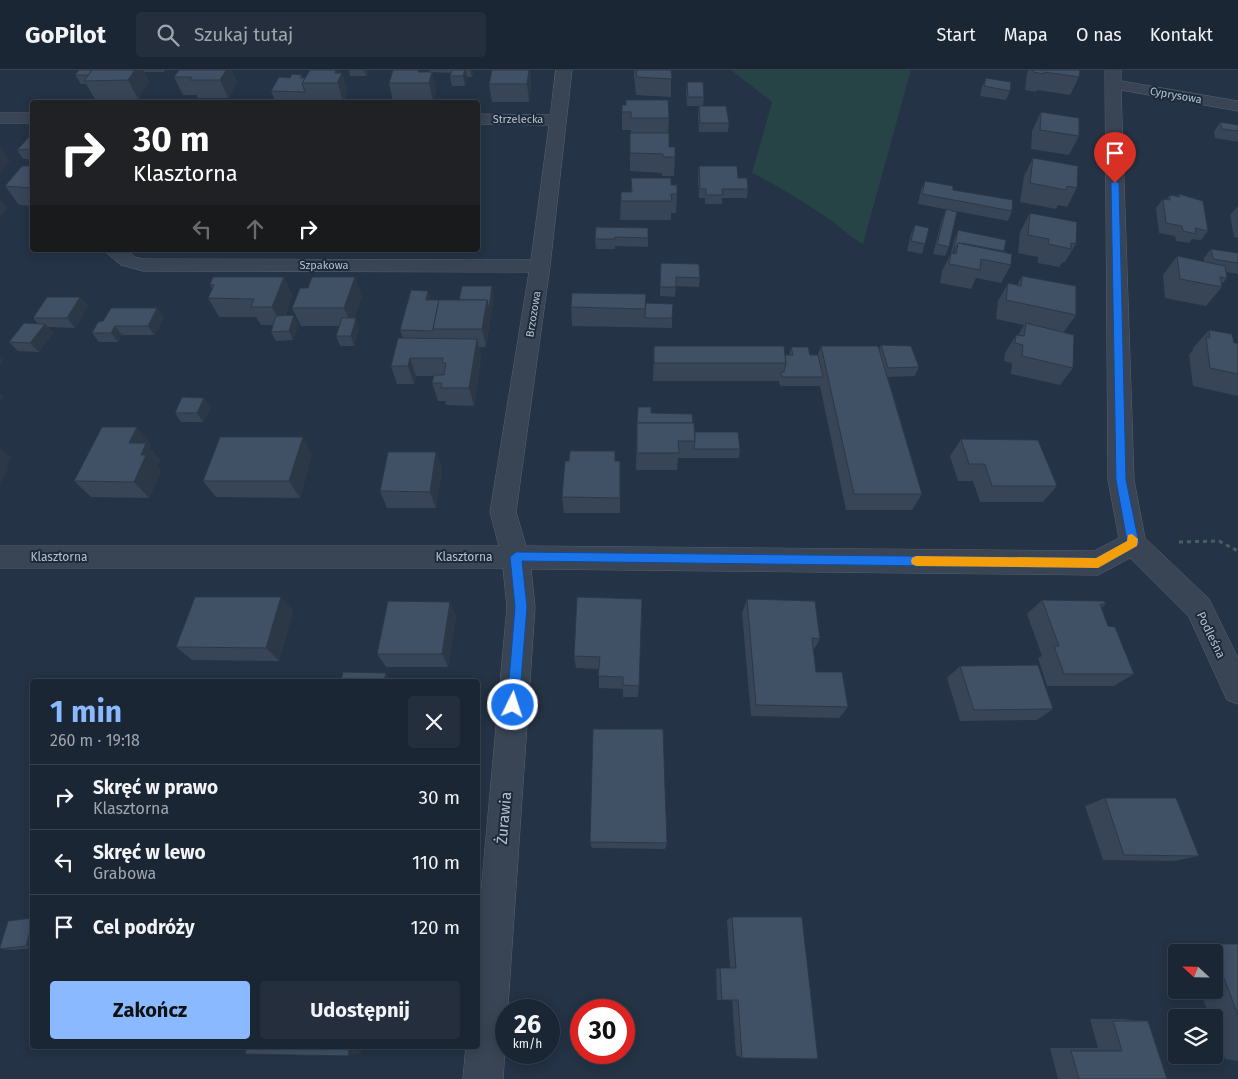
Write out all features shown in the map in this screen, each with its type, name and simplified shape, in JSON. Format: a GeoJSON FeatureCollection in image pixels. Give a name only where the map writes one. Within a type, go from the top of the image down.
{"type":"FeatureCollection","features":[{"type":"Feature","properties":{"kind":"street","name":"Brzozowa"},"geometry":{"type":"LineString","coordinates":[[516,557],[503,512],[540,266],[564,70]]}},
{"type":"Feature","properties":{"kind":"street","name":"Cyprysowa"},"geometry":{"type":"LineString","coordinates":[[1113,77],[1238,106]]}},
{"type":"Feature","properties":{"kind":"street"},"geometry":{"type":"LineString","coordinates":[[1113,77],[1121,480],[1133,543]]}},
{"type":"Feature","properties":{"kind":"street"},"geometry":{"type":"LineString","coordinates":[[0,118],[30,118]]}},
{"type":"Feature","properties":{"kind":"street","name":"Strzelecka"},"geometry":{"type":"LineString","coordinates":[[480,119],[559,120]]}},
{"type":"Feature","properties":{"kind":"street","name":"Szpakowa"},"geometry":{"type":"LineString","coordinates":[[116,252],[128,261],[143,265],[540,266]]}},
{"type":"Feature","properties":{"kind":"street","name":"Klasztorna"},"geometry":{"type":"LineString","coordinates":[[0,557],[516,557],[1098,563],[1133,543]]}},
{"type":"Feature","properties":{"kind":"street","name":"Podleśna"},"geometry":{"type":"LineString","coordinates":[[1133,543],[1198,608],[1238,690]]}},
{"type":"Feature","properties":{"kind":"street","name":"Żurawia"},"geometry":{"type":"LineString","coordinates":[[483,1079],[521,607],[516,557]]}},
{"type":"Feature","properties":{"kind":"path"},"geometry":{"type":"LineString","coordinates":[[1133,543],[1219,541],[1238,551]]}},
{"type":"Feature","properties":{"kind":"green space"},"geometry":{"type":"Polygon","coordinates":[[[731,70],[911,70],[863,244],[812,208],[752,173],[772,102],[731,70]]]}},
{"type":"Feature","properties":{"kind":"building"},"geometry":{"type":"Polygon","coordinates":[[[79,70],[92,70],[89,75],[75,75],[79,70]]]}},
{"type":"Feature","properties":{"kind":"building"},"geometry":{"type":"Polygon","coordinates":[[[92,70],[135,70],[128,80],[84,81],[92,70]]]}},
{"type":"Feature","properties":{"kind":"building"},"geometry":{"type":"Polygon","coordinates":[[[179,70],[226,70],[220,80],[190,80],[192,77],[174,77],[179,70]]]}},
{"type":"Feature","properties":{"kind":"building"},"geometry":{"type":"Polygon","coordinates":[[[310,70],[336,70],[335,73],[342,73],[337,83],[302,83],[310,70]]]}},
{"type":"Feature","properties":{"kind":"building"},"geometry":{"type":"Polygon","coordinates":[[[393,70],[432,72],[429,83],[389,83],[393,70]]]}},
{"type":"Feature","properties":{"kind":"building"},"geometry":{"type":"Polygon","coordinates":[[[452,70],[465,70],[463,76],[450,76],[452,70]]]}},
{"type":"Feature","properties":{"kind":"building"},"geometry":{"type":"Polygon","coordinates":[[[492,70],[529,70],[527,84],[489,84],[492,70]]]}},
{"type":"Feature","properties":{"kind":"building"},"geometry":{"type":"Polygon","coordinates":[[[636,70],[671,70],[672,79],[637,77],[636,70]]]}},
{"type":"Feature","properties":{"kind":"building"},"geometry":{"type":"Polygon","coordinates":[[[1033,70],[1080,70],[1079,77],[1044,72],[1044,74],[1033,72],[1033,70]]]}},
{"type":"Feature","properties":{"kind":"building"},"geometry":{"type":"Polygon","coordinates":[[[292,74],[302,75],[300,78],[305,78],[302,83],[305,92],[271,91],[279,77],[290,78],[292,74]]]}},
{"type":"Feature","properties":{"kind":"building"},"geometry":{"type":"Polygon","coordinates":[[[986,78],[1011,82],[1010,91],[984,86],[986,78]]]}},
{"type":"Feature","properties":{"kind":"building"},"geometry":{"type":"Polygon","coordinates":[[[687,82],[703,82],[704,97],[688,97],[687,82]]]}},
{"type":"Feature","properties":{"kind":"building"},"geometry":{"type":"Polygon","coordinates":[[[626,100],[668,100],[669,118],[631,118],[631,112],[622,112],[622,105],[626,105],[626,100]]]}},
{"type":"Feature","properties":{"kind":"building"},"geometry":{"type":"Polygon","coordinates":[[[699,106],[726,106],[729,123],[700,123],[699,106]]]}},
{"type":"Feature","properties":{"kind":"building"},"geometry":{"type":"Polygon","coordinates":[[[1041,112],[1079,118],[1079,136],[1040,130],[1041,112]]]}},
{"type":"Feature","properties":{"kind":"building"},"geometry":{"type":"Polygon","coordinates":[[[1220,122],[1238,125],[1238,131],[1222,129],[1220,122]]]}},
{"type":"Feature","properties":{"kind":"building"},"geometry":{"type":"Polygon","coordinates":[[[630,133],[669,133],[669,147],[675,147],[675,157],[663,157],[663,154],[630,153],[630,133]]]}},
{"type":"Feature","properties":{"kind":"building"},"geometry":{"type":"Polygon","coordinates":[[[30,136],[30,149],[17,150],[30,136]]]}},
{"type":"Feature","properties":{"kind":"building"},"geometry":{"type":"Polygon","coordinates":[[[1033,158],[1078,166],[1077,188],[1067,186],[1066,190],[1030,183],[1033,158]]]}},
{"type":"Feature","properties":{"kind":"building"},"geometry":{"type":"Polygon","coordinates":[[[22,166],[30,166],[30,188],[5,186],[22,166]]]}},
{"type":"Feature","properties":{"kind":"building"},"geometry":{"type":"Polygon","coordinates":[[[699,166],[737,166],[738,178],[747,178],[748,189],[722,189],[723,195],[706,195],[706,189],[700,189],[699,166]]]}},
{"type":"Feature","properties":{"kind":"building"},"geometry":{"type":"Polygon","coordinates":[[[631,178],[671,178],[671,185],[677,185],[677,194],[671,194],[672,201],[621,201],[621,192],[632,192],[631,178]]]}},
{"type":"Feature","properties":{"kind":"building"},"geometry":{"type":"Polygon","coordinates":[[[925,181],[953,186],[953,190],[1013,200],[1012,211],[922,194],[925,181]]]}},
{"type":"Feature","properties":{"kind":"building"},"geometry":{"type":"Polygon","coordinates":[[[1179,194],[1203,201],[1208,231],[1195,228],[1196,234],[1183,231],[1182,226],[1166,223],[1163,199],[1170,200],[1170,195],[1180,197],[1179,194]]]}},
{"type":"Feature","properties":{"kind":"building"},"geometry":{"type":"Polygon","coordinates":[[[946,209],[957,212],[949,247],[937,244],[946,209]]]}},
{"type":"Feature","properties":{"kind":"building"},"geometry":{"type":"Polygon","coordinates":[[[1030,213],[1077,222],[1076,244],[1071,243],[1071,249],[1048,244],[1049,239],[1028,235],[1030,213]]]}},
{"type":"Feature","properties":{"kind":"building"},"geometry":{"type":"Polygon","coordinates":[[[915,225],[929,228],[925,244],[911,241],[915,225]]]}},
{"type":"Feature","properties":{"kind":"building"},"geometry":{"type":"Polygon","coordinates":[[[596,227],[648,228],[648,238],[615,237],[615,239],[595,239],[596,227]]]}},
{"type":"Feature","properties":{"kind":"building"},"geometry":{"type":"Polygon","coordinates":[[[958,230],[1006,240],[1004,251],[958,243],[953,253],[958,230]]]}},
{"type":"Feature","properties":{"kind":"building"},"geometry":{"type":"Polygon","coordinates":[[[958,243],[1012,254],[1011,265],[981,259],[980,270],[949,264],[951,253],[956,254],[958,243]]]}},
{"type":"Feature","properties":{"kind":"building"},"geometry":{"type":"Polygon","coordinates":[[[1211,249],[1238,253],[1238,263],[1213,259],[1211,249]]]}},
{"type":"Feature","properties":{"kind":"building"},"geometry":{"type":"Polygon","coordinates":[[[1177,256],[1225,266],[1227,278],[1220,277],[1222,287],[1180,279],[1177,256]]]}},
{"type":"Feature","properties":{"kind":"building"},"geometry":{"type":"Polygon","coordinates":[[[661,263],[699,264],[700,278],[676,277],[676,287],[660,287],[661,263]]]}},
{"type":"Feature","properties":{"kind":"building"},"geometry":{"type":"Polygon","coordinates":[[[1022,276],[1076,286],[1076,315],[1006,300],[1008,283],[1021,286],[1022,276]]]}},
{"type":"Feature","properties":{"kind":"building"},"geometry":{"type":"Polygon","coordinates":[[[213,277],[284,277],[272,307],[251,307],[254,299],[208,298],[214,285],[210,284],[213,277]]]}},
{"type":"Feature","properties":{"kind":"building"},"geometry":{"type":"Polygon","coordinates":[[[312,277],[355,277],[344,308],[292,308],[300,288],[308,288],[312,277]]]}},
{"type":"Feature","properties":{"kind":"building"},"geometry":{"type":"Polygon","coordinates":[[[462,286],[492,286],[489,309],[487,300],[459,300],[462,286]]]}},
{"type":"Feature","properties":{"kind":"building"},"geometry":{"type":"Polygon","coordinates":[[[411,290],[428,291],[426,300],[439,300],[433,331],[400,330],[411,290]]]}},
{"type":"Feature","properties":{"kind":"building"},"geometry":{"type":"Polygon","coordinates":[[[572,293],[646,294],[645,309],[571,307],[572,293]]]}},
{"type":"Feature","properties":{"kind":"building"},"geometry":{"type":"Polygon","coordinates":[[[47,297],[80,297],[67,318],[33,318],[47,297]]]}},
{"type":"Feature","properties":{"kind":"building"},"geometry":{"type":"Polygon","coordinates":[[[439,300],[487,300],[482,329],[433,329],[439,300]]]}},
{"type":"Feature","properties":{"kind":"building"},"geometry":{"type":"Polygon","coordinates":[[[646,303],[673,304],[672,318],[645,318],[646,303]]]}},
{"type":"Feature","properties":{"kind":"building"},"geometry":{"type":"Polygon","coordinates":[[[111,308],[157,308],[148,326],[115,326],[111,333],[92,333],[98,322],[103,321],[111,308]]]}},
{"type":"Feature","properties":{"kind":"building"},"geometry":{"type":"Polygon","coordinates":[[[294,315],[289,331],[271,332],[276,316],[294,315]]]}},
{"type":"Feature","properties":{"kind":"building"},"geometry":{"type":"Polygon","coordinates":[[[342,318],[356,318],[351,336],[336,336],[342,318]]]}},
{"type":"Feature","properties":{"kind":"building"},"geometry":{"type":"Polygon","coordinates":[[[24,323],[45,324],[30,343],[9,342],[24,323]]]}},
{"type":"Feature","properties":{"kind":"building"},"geometry":{"type":"Polygon","coordinates":[[[1026,323],[1074,335],[1073,368],[1022,356],[1023,345],[1015,343],[1016,335],[1024,336],[1026,323]]]}},
{"type":"Feature","properties":{"kind":"building"},"geometry":{"type":"Polygon","coordinates":[[[1209,330],[1232,334],[1234,343],[1238,343],[1238,374],[1210,368],[1206,337],[1210,338],[1209,330]]]}},
{"type":"Feature","properties":{"kind":"building"},"geometry":{"type":"Polygon","coordinates":[[[398,338],[477,339],[469,388],[441,388],[442,383],[432,383],[434,375],[444,375],[446,363],[442,363],[443,358],[410,358],[408,366],[391,366],[398,338]]]}},
{"type":"Feature","properties":{"kind":"building"},"geometry":{"type":"Polygon","coordinates":[[[881,345],[911,346],[919,367],[888,368],[881,345]]]}},
{"type":"Feature","properties":{"kind":"building"},"geometry":{"type":"Polygon","coordinates":[[[654,346],[784,346],[786,363],[654,363],[654,346]]]}},
{"type":"Feature","properties":{"kind":"building"},"geometry":{"type":"Polygon","coordinates":[[[821,346],[878,346],[922,494],[854,494],[821,346]]]}},
{"type":"Feature","properties":{"kind":"building"},"geometry":{"type":"Polygon","coordinates":[[[791,347],[808,347],[810,355],[818,355],[823,377],[782,377],[781,372],[784,372],[786,363],[785,355],[793,355],[791,347]]]}},
{"type":"Feature","properties":{"kind":"building"},"geometry":{"type":"Polygon","coordinates":[[[182,397],[204,398],[197,413],[175,413],[182,397]]]}},
{"type":"Feature","properties":{"kind":"building"},"geometry":{"type":"Polygon","coordinates":[[[638,407],[651,407],[651,413],[692,414],[693,423],[637,423],[638,407]]]}},
{"type":"Feature","properties":{"kind":"building"},"geometry":{"type":"Polygon","coordinates":[[[637,423],[694,423],[695,441],[678,441],[679,453],[637,453],[637,423]]]}},
{"type":"Feature","properties":{"kind":"building"},"geometry":{"type":"Polygon","coordinates":[[[102,427],[137,427],[129,443],[146,443],[141,455],[146,455],[134,482],[74,481],[102,427]]]}},
{"type":"Feature","properties":{"kind":"building"},"geometry":{"type":"Polygon","coordinates":[[[695,432],[738,432],[740,449],[694,449],[695,432]]]}},
{"type":"Feature","properties":{"kind":"building"},"geometry":{"type":"Polygon","coordinates":[[[220,437],[303,437],[289,481],[203,481],[220,437]]]}},
{"type":"Feature","properties":{"kind":"building"},"geometry":{"type":"Polygon","coordinates":[[[961,439],[1038,440],[1057,486],[992,486],[985,464],[969,464],[961,439]]]}},
{"type":"Feature","properties":{"kind":"building"},"geometry":{"type":"Polygon","coordinates":[[[570,451],[615,451],[615,461],[620,461],[620,498],[562,497],[565,461],[569,461],[570,451]]]}},
{"type":"Feature","properties":{"kind":"building"},"geometry":{"type":"Polygon","coordinates":[[[388,452],[436,452],[430,492],[380,491],[388,452]]]}},
{"type":"Feature","properties":{"kind":"building"},"geometry":{"type":"Polygon","coordinates":[[[195,597],[281,597],[266,648],[176,647],[195,597]]]}},
{"type":"Feature","properties":{"kind":"building"},"geometry":{"type":"Polygon","coordinates":[[[577,597],[642,599],[639,686],[623,685],[623,677],[598,676],[600,657],[574,656],[577,597]]]}},
{"type":"Feature","properties":{"kind":"building"},"geometry":{"type":"Polygon","coordinates":[[[747,599],[815,601],[820,639],[812,638],[816,672],[842,672],[848,707],[756,705],[747,599]]]}},
{"type":"Feature","properties":{"kind":"building"},"geometry":{"type":"Polygon","coordinates":[[[1042,600],[1104,601],[1106,604],[1100,604],[1108,626],[1115,627],[1134,674],[1064,674],[1054,646],[1059,646],[1042,600]]]}},
{"type":"Feature","properties":{"kind":"building"},"geometry":{"type":"Polygon","coordinates":[[[388,601],[450,602],[442,654],[377,654],[388,601]]]}},
{"type":"Feature","properties":{"kind":"building"},"geometry":{"type":"Polygon","coordinates":[[[1038,665],[1053,709],[974,710],[960,666],[1038,665]]]}},
{"type":"Feature","properties":{"kind":"building"},"geometry":{"type":"Polygon","coordinates":[[[343,672],[386,673],[384,679],[341,679],[343,672]]]}},
{"type":"Feature","properties":{"kind":"building"},"geometry":{"type":"Polygon","coordinates":[[[593,729],[663,729],[667,843],[590,842],[593,729]]]}},
{"type":"Feature","properties":{"kind":"building"},"geometry":{"type":"Polygon","coordinates":[[[1105,798],[1176,798],[1199,856],[1124,855],[1105,798]]]}},
{"type":"Feature","properties":{"kind":"building"},"geometry":{"type":"Polygon","coordinates":[[[732,917],[802,917],[818,1059],[742,1058],[738,1000],[722,1000],[720,968],[736,968],[732,917]]]}},
{"type":"Feature","properties":{"kind":"building"},"geometry":{"type":"Polygon","coordinates":[[[30,918],[30,931],[26,946],[0,949],[8,921],[30,918]]]}},
{"type":"Feature","properties":{"kind":"building"},"geometry":{"type":"Polygon","coordinates":[[[1223,944],[1238,944],[1238,1015],[1223,976],[1223,944]]]}},
{"type":"Feature","properties":{"kind":"building"},"geometry":{"type":"Polygon","coordinates":[[[1113,1021],[1148,1021],[1167,1079],[1079,1079],[1071,1051],[1122,1051],[1113,1021]]]}},
{"type":"Feature","properties":{"kind":"building"},"geometry":{"type":"Polygon","coordinates":[[[246,1049],[349,1049],[348,1056],[245,1054],[246,1049]]]}},
{"type":"Feature","properties":{"kind":"slow traffic"},"geometry":{"type":"LineString","coordinates":[[916,561],[1098,563],[1133,543],[1132,539]]}},
{"type":"Feature","properties":{"kind":"route"},"geometry":{"type":"LineString","coordinates":[[513,705],[521,607],[516,557],[1098,563],[1133,543],[1121,480],[1115,183]]}}]}
